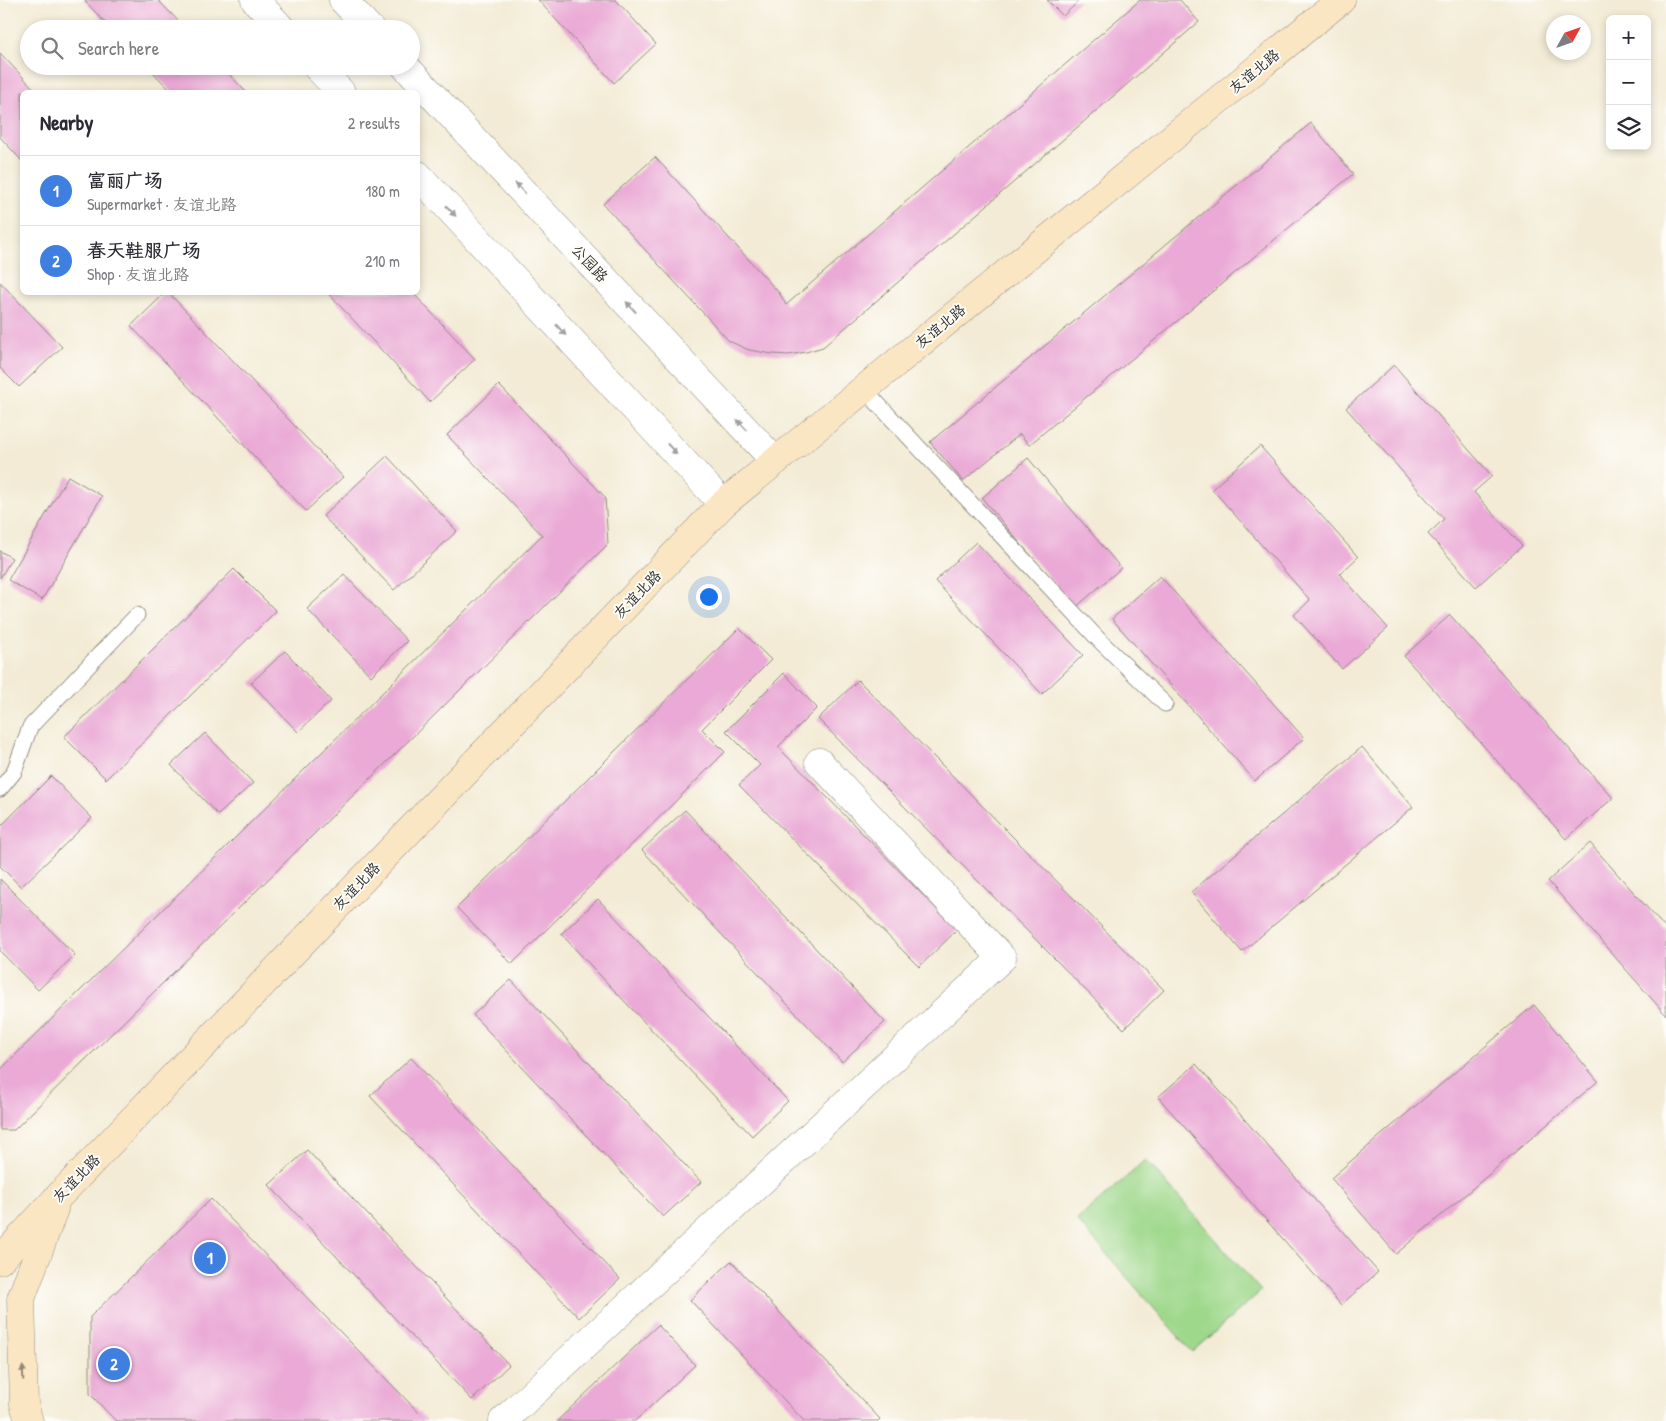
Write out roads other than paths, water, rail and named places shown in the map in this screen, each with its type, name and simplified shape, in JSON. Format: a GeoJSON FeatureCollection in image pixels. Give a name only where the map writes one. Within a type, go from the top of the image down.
{"type":"FeatureCollection","features":[{"type":"Feature","properties":{"kind":"main road","name":"友谊北路"},"geometry":{"type":"LineString","coordinates":[[0,1260],[58,1197],[723,504],[1341,0]]}},
{"type":"Feature","properties":{"kind":"main road"},"geometry":{"type":"LineString","coordinates":[[29,1421],[24,1404],[21,1299],[58,1197]]}},
{"type":"Feature","properties":{"kind":"street"},"geometry":{"type":"LineString","coordinates":[[255,0],[274,20]]}},
{"type":"Feature","properties":{"kind":"street"},"geometry":{"type":"LineString","coordinates":[[343,0],[362,20]]}},
{"type":"Feature","properties":{"kind":"street"},"geometry":{"type":"LineString","coordinates":[[325,75],[339,90]]}},
{"type":"Feature","properties":{"kind":"street","name":"公园路"},"geometry":{"type":"LineString","coordinates":[[413,75],[776,461]]}},
{"type":"Feature","properties":{"kind":"street"},"geometry":{"type":"LineString","coordinates":[[420,177],[723,504]]}},
{"type":"Feature","properties":{"kind":"street"},"geometry":{"type":"LineString","coordinates":[[503,1421],[1002,958],[819,762]]}},
{"type":"Feature","properties":{"kind":"lane"},"geometry":{"type":"LineString","coordinates":[[864,388],[1100,641],[1165,704]]}},
{"type":"Feature","properties":{"kind":"lane"},"geometry":{"type":"LineString","coordinates":[[0,789],[14,772],[30,727],[137,615]]}},
{"type":"Feature","properties":{"kind":"place","name":"富丽广场"},"geometry":{"type":"Point","coordinates":[210,1258]}},
{"type":"Feature","properties":{"kind":"place","name":"春天鞋服广场"},"geometry":{"type":"Point","coordinates":[114,1364]}}]}
